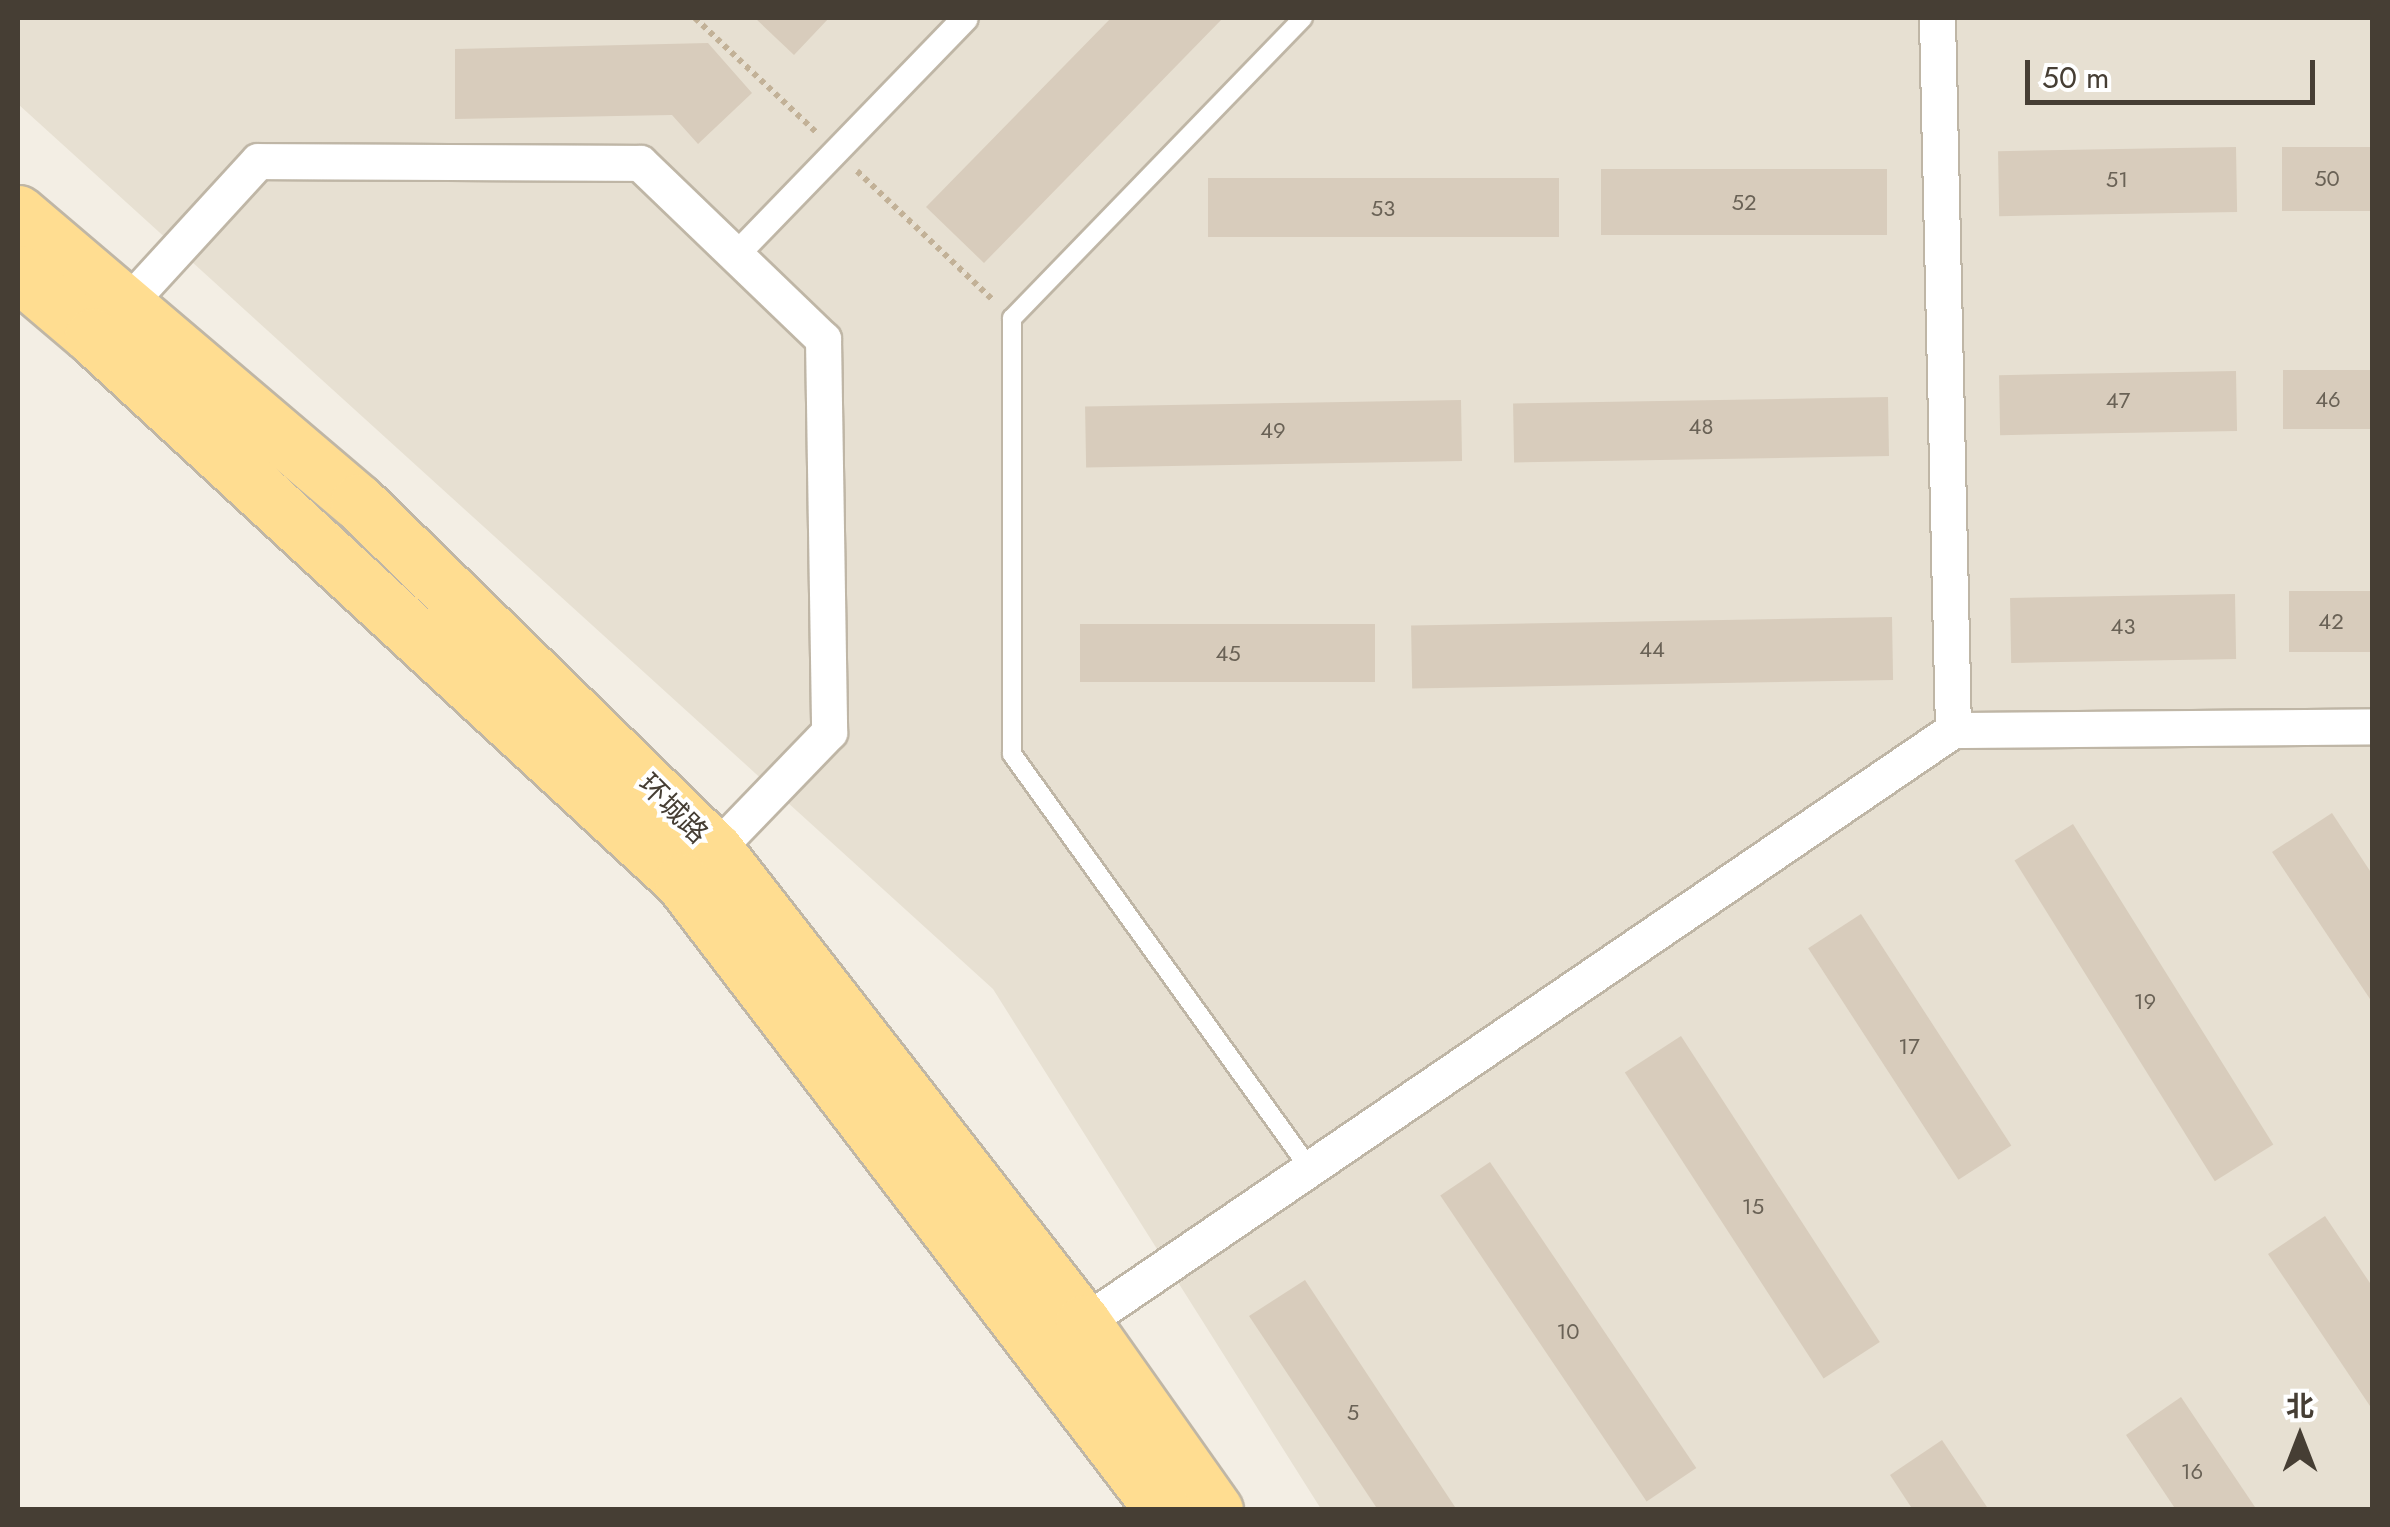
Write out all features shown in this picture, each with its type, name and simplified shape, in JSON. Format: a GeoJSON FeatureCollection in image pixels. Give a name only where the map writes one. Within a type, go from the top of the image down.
{"type":"FeatureCollection","features":[{"type":"Feature","properties":{"kind":"main road","name":"环城路"},"geometry":{"type":"LineString","coordinates":[[18,212],[358,502],[714,850],[1084,1323],[1215,1510]]}},
{"type":"Feature","properties":{"kind":"main road"},"geometry":{"type":"LineString","coordinates":[[18,273],[92,336],[682,881],[1163,1510]]}},
{"type":"Feature","properties":{"kind":"street"},"geometry":{"type":"LineString","coordinates":[[735,255],[965,18]]}},
{"type":"Feature","properties":{"kind":"street"},"geometry":{"type":"LineString","coordinates":[[1936,18],[1953,730]]}},
{"type":"Feature","properties":{"kind":"street"},"geometry":{"type":"LineString","coordinates":[[126,305],[258,161],[640,163],[823,339],[829,732],[714,850]]}},
{"type":"Feature","properties":{"kind":"street"},"geometry":{"type":"LineString","coordinates":[[1084,1323],[1953,730],[2372,726]]}},
{"type":"Feature","properties":{"kind":"lane"},"geometry":{"type":"LineString","coordinates":[[1303,18],[1012,318],[1012,754],[1310,1169]]}},
{"type":"Feature","properties":{"kind":"shaded area"},"geometry":{"type":"Polygon","coordinates":[[[18,18],[2372,18],[2372,1509],[1321,1509],[993,989],[18,104],[18,18]]]}},
{"type":"Feature","properties":{"kind":"building"},"geometry":{"type":"Polygon","coordinates":[[[755,18],[829,18],[794,55],[755,18]]]}},
{"type":"Feature","properties":{"kind":"building"},"geometry":{"type":"Polygon","coordinates":[[[1111,18],[1223,18],[984,263],[926,207],[1111,18]]]}},
{"type":"Feature","properties":{"kind":"building"},"geometry":{"type":"Polygon","coordinates":[[[708,43],[752,93],[698,144],[672,115],[455,119],[455,49],[708,43]]]}},
{"type":"Feature","properties":{"kind":"building"},"geometry":{"type":"Polygon","coordinates":[[[2236,147],[2237,212],[1999,216],[1998,151],[2236,147]]]}},
{"type":"Feature","properties":{"kind":"building"},"geometry":{"type":"Polygon","coordinates":[[[2282,147],[2372,147],[2372,211],[2282,211],[2282,147]]]}},
{"type":"Feature","properties":{"kind":"building"},"geometry":{"type":"Polygon","coordinates":[[[1601,169],[1887,169],[1887,235],[1601,235],[1601,169]]]}},
{"type":"Feature","properties":{"kind":"building"},"geometry":{"type":"Polygon","coordinates":[[[1208,178],[1559,178],[1559,237],[1208,237],[1208,178]]]}},
{"type":"Feature","properties":{"kind":"building"},"geometry":{"type":"Polygon","coordinates":[[[2283,370],[2372,370],[2372,429],[2283,429],[2283,370]]]}},
{"type":"Feature","properties":{"kind":"building"},"geometry":{"type":"Polygon","coordinates":[[[2236,371],[2237,431],[2000,435],[1999,375],[2236,371]]]}},
{"type":"Feature","properties":{"kind":"building"},"geometry":{"type":"Polygon","coordinates":[[[1888,397],[1889,456],[1514,463],[1513,404],[1888,397]]]}},
{"type":"Feature","properties":{"kind":"building"},"geometry":{"type":"Polygon","coordinates":[[[1461,400],[1462,461],[1086,468],[1085,407],[1461,400]]]}},
{"type":"Feature","properties":{"kind":"building"},"geometry":{"type":"Polygon","coordinates":[[[2289,591],[2372,591],[2372,652],[2289,652],[2289,591]]]}},
{"type":"Feature","properties":{"kind":"building"},"geometry":{"type":"Polygon","coordinates":[[[2235,594],[2236,659],[2011,663],[2010,598],[2235,594]]]}},
{"type":"Feature","properties":{"kind":"building"},"geometry":{"type":"Polygon","coordinates":[[[1892,617],[1893,680],[1412,688],[1411,625],[1892,617]]]}},
{"type":"Feature","properties":{"kind":"building"},"geometry":{"type":"Polygon","coordinates":[[[1080,624],[1375,624],[1375,682],[1080,682],[1080,624]]]}},
{"type":"Feature","properties":{"kind":"building"},"geometry":{"type":"Polygon","coordinates":[[[2332,813],[2372,874],[2372,1002],[2272,852],[2332,813]]]}},
{"type":"Feature","properties":{"kind":"building"},"geometry":{"type":"Polygon","coordinates":[[[2073,824],[2273,1145],[2215,1181],[2014,861],[2073,824]]]}},
{"type":"Feature","properties":{"kind":"building"},"geometry":{"type":"Polygon","coordinates":[[[1861,914],[2011,1145],[1958,1180],[1808,948],[1861,914]]]}},
{"type":"Feature","properties":{"kind":"building"},"geometry":{"type":"Polygon","coordinates":[[[1681,1036],[1880,1342],[1824,1379],[1625,1072],[1681,1036]]]}},
{"type":"Feature","properties":{"kind":"building"},"geometry":{"type":"Polygon","coordinates":[[[1490,1162],[1696,1468],[1647,1501],[1440,1196],[1490,1162]]]}},
{"type":"Feature","properties":{"kind":"building"},"geometry":{"type":"Polygon","coordinates":[[[2325,1216],[2372,1286],[2372,1409],[2268,1254],[2325,1216]]]}},
{"type":"Feature","properties":{"kind":"building"},"geometry":{"type":"Polygon","coordinates":[[[1305,1280],[1457,1510],[1378,1510],[1249,1316],[1305,1280]]]}},
{"type":"Feature","properties":{"kind":"building"},"geometry":{"type":"Polygon","coordinates":[[[2181,1397],[2257,1510],[2176,1510],[2126,1435],[2181,1397]]]}},
{"type":"Feature","properties":{"kind":"building"},"geometry":{"type":"Polygon","coordinates":[[[1942,1440],[1989,1510],[1913,1510],[1890,1475],[1942,1440]]]}}]}
